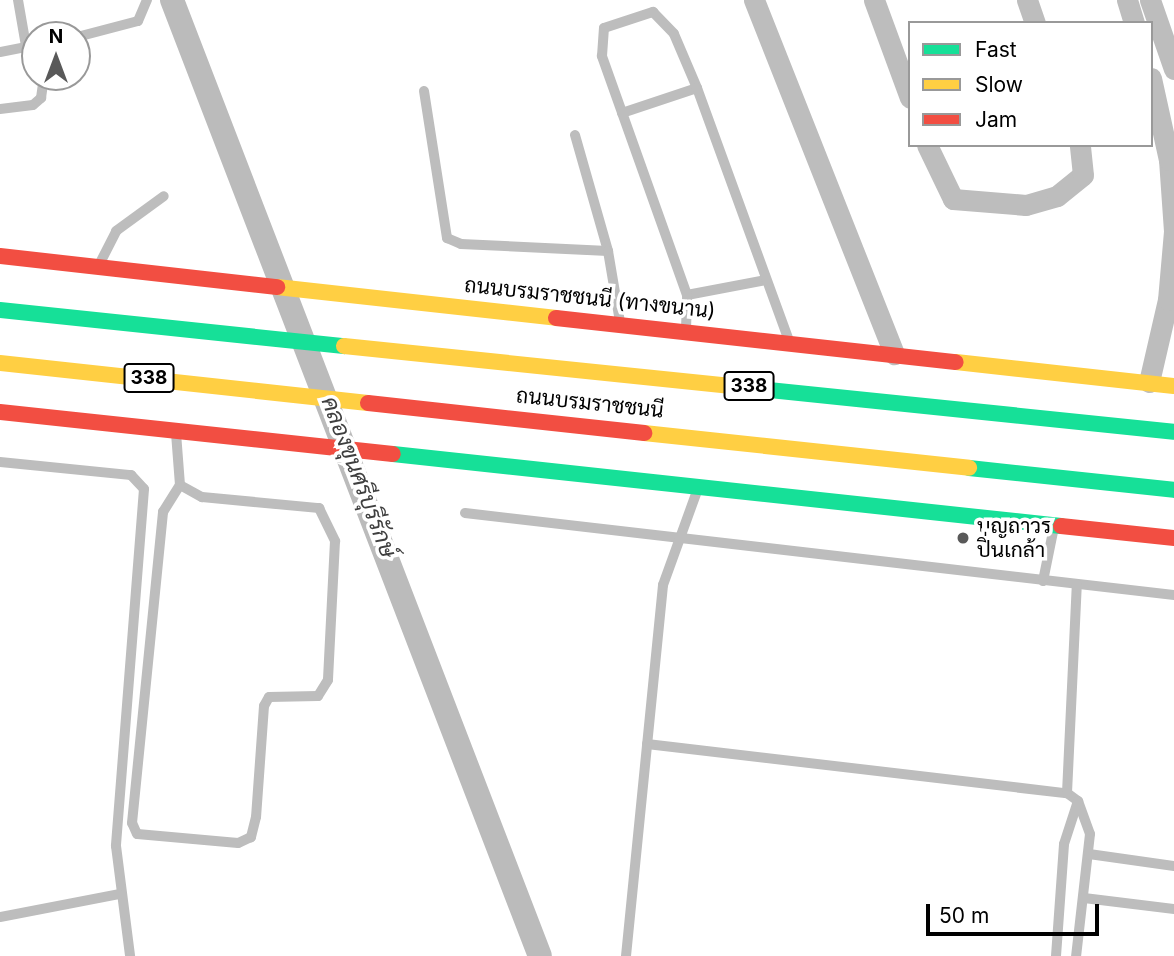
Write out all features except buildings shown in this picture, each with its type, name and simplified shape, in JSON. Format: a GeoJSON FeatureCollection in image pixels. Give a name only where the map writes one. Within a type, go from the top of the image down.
{"type":"FeatureCollection","features":[{"type":"Feature","properties":{"kind":"main road","name":"ถนนบรมราชชนนี (ทางขนาน)"},"geometry":{"type":"LineString","coordinates":[[0,256],[686,329],[1174,386]]}},
{"type":"Feature","properties":{"kind":"main road","name":"ถนนบรมราชชนนี"},"geometry":{"type":"LineString","coordinates":[[0,310],[324,340],[1174,432]]}},
{"type":"Feature","properties":{"kind":"main road","name":"ถนนบรมราชชนนี"},"geometry":{"type":"LineString","coordinates":[[0,363],[299,393],[1174,490]]}},
{"type":"Feature","properties":{"kind":"main road","name":"338"},"geometry":{"type":"LineString","coordinates":[[0,412],[376,450],[1174,538]]}},
{"type":"Feature","properties":{"kind":"street"},"geometry":{"type":"LineString","coordinates":[[754,0],[894,354]]}},
{"type":"Feature","properties":{"kind":"street"},"geometry":{"type":"LineString","coordinates":[[874,0],[908,93]]}},
{"type":"Feature","properties":{"kind":"street"},"geometry":{"type":"LineString","coordinates":[[1027,0],[1034,21]]}},
{"type":"Feature","properties":{"kind":"street"},"geometry":{"type":"LineString","coordinates":[[1127,0],[1133,21]]}},
{"type":"Feature","properties":{"kind":"street"},"geometry":{"type":"LineString","coordinates":[[1150,0],[1174,69]]}},
{"type":"Feature","properties":{"kind":"street"},"geometry":{"type":"LineString","coordinates":[[1149,382],[1171,301],[1174,231],[1169,160],[1153,87]]}},
{"type":"Feature","properties":{"kind":"street"},"geometry":{"type":"LineString","coordinates":[[928,147],[953,199],[1026,205],[1057,196],[1083,175],[1087,165],[1081,147]]}},
{"type":"Feature","properties":{"kind":"lane"},"geometry":{"type":"LineString","coordinates":[[18,0],[24,21]]}},
{"type":"Feature","properties":{"kind":"lane"},"geometry":{"type":"LineString","coordinates":[[91,33],[138,21],[147,0]]}},
{"type":"Feature","properties":{"kind":"lane"},"geometry":{"type":"LineString","coordinates":[[686,329],[687,296],[602,56],[604,28],[653,12],[674,34],[697,88],[789,342]]}},
{"type":"Feature","properties":{"kind":"lane"},"geometry":{"type":"LineString","coordinates":[[0,52],[21,48]]}},
{"type":"Feature","properties":{"kind":"lane"},"geometry":{"type":"LineString","coordinates":[[622,113],[697,88]]}},
{"type":"Feature","properties":{"kind":"lane"},"geometry":{"type":"LineString","coordinates":[[0,109],[33,105],[41,98],[42,91]]}},
{"type":"Feature","properties":{"kind":"lane"},"geometry":{"type":"LineString","coordinates":[[424,91],[447,238],[461,244],[608,251]]}},
{"type":"Feature","properties":{"kind":"lane"},"geometry":{"type":"LineString","coordinates":[[575,135],[608,251],[620,322]]}},
{"type":"Feature","properties":{"kind":"lane"},"geometry":{"type":"LineString","coordinates":[[99,266],[116,231],[164,197]]}},
{"type":"Feature","properties":{"kind":"lane"},"geometry":{"type":"LineString","coordinates":[[687,296],[766,280]]}},
{"type":"Feature","properties":{"kind":"lane"},"geometry":{"type":"LineString","coordinates":[[176,430],[180,485],[163,512],[132,823],[137,834],[238,843],[251,836],[256,817],[264,706],[269,697],[318,696],[328,680],[335,541],[319,508],[202,497],[180,485]]}},
{"type":"Feature","properties":{"kind":"lane"},"geometry":{"type":"LineString","coordinates":[[0,462],[131,475],[144,489],[116,846],[118,894],[130,956]]}},
{"type":"Feature","properties":{"kind":"lane"},"geometry":{"type":"LineString","coordinates":[[626,956],[663,585],[677,537],[699,485]]}},
{"type":"Feature","properties":{"kind":"lane"},"geometry":{"type":"LineString","coordinates":[[465,513],[1174,595]]}},
{"type":"Feature","properties":{"kind":"lane"},"geometry":{"type":"LineString","coordinates":[[1043,581],[1055,524]]}},
{"type":"Feature","properties":{"kind":"lane"},"geometry":{"type":"LineString","coordinates":[[1067,793],[1077,584]]}},
{"type":"Feature","properties":{"kind":"lane"},"geometry":{"type":"LineString","coordinates":[[647,744],[1067,793],[1078,801],[1088,822],[1089,854],[1076,956]]}},
{"type":"Feature","properties":{"kind":"lane"},"geometry":{"type":"LineString","coordinates":[[1056,956],[1064,844],[1078,801]]}},
{"type":"Feature","properties":{"kind":"lane"},"geometry":{"type":"LineString","coordinates":[[1089,854],[1174,866]]}},
{"type":"Feature","properties":{"kind":"lane"},"geometry":{"type":"LineString","coordinates":[[0,917],[118,894]]}},
{"type":"Feature","properties":{"kind":"lane"},"geometry":{"type":"LineString","coordinates":[[1084,898],[1174,909]]}},
{"type":"Feature","properties":{"kind":"waterway","name":"คลองขุนศรีบุรีรักษ์"},"geometry":{"type":"LineString","coordinates":[[172,0],[540,956]]}},
{"type":"Feature","properties":{"kind":"traffic: fast"},"geometry":{"type":"LineString","coordinates":[[0,310],[344,346]]}},
{"type":"Feature","properties":{"kind":"traffic: fast"},"geometry":{"type":"LineString","coordinates":[[741,387],[1174,432]]}},
{"type":"Feature","properties":{"kind":"traffic: fast"},"geometry":{"type":"LineString","coordinates":[[393,454],[1061,526]]}},
{"type":"Feature","properties":{"kind":"traffic: fast"},"geometry":{"type":"LineString","coordinates":[[969,468],[1174,490]]}},
{"type":"Feature","properties":{"kind":"traffic: slow"},"geometry":{"type":"LineString","coordinates":[[277,287],[556,318]]}},
{"type":"Feature","properties":{"kind":"traffic: slow"},"geometry":{"type":"LineString","coordinates":[[344,346],[741,387]]}},
{"type":"Feature","properties":{"kind":"traffic: slow"},"geometry":{"type":"LineString","coordinates":[[956,362],[1174,386]]}},
{"type":"Feature","properties":{"kind":"traffic: slow"},"geometry":{"type":"LineString","coordinates":[[0,363],[368,403]]}},
{"type":"Feature","properties":{"kind":"traffic: slow"},"geometry":{"type":"LineString","coordinates":[[644,433],[969,468]]}},
{"type":"Feature","properties":{"kind":"traffic: jam"},"geometry":{"type":"LineString","coordinates":[[0,256],[277,287]]}},
{"type":"Feature","properties":{"kind":"traffic: jam"},"geometry":{"type":"LineString","coordinates":[[556,318],[956,362]]}},
{"type":"Feature","properties":{"kind":"traffic: jam"},"geometry":{"type":"LineString","coordinates":[[368,403],[644,433]]}},
{"type":"Feature","properties":{"kind":"traffic: jam"},"geometry":{"type":"LineString","coordinates":[[0,412],[393,454]]}},
{"type":"Feature","properties":{"kind":"traffic: jam"},"geometry":{"type":"LineString","coordinates":[[1061,526],[1174,538]]}},
{"type":"Feature","properties":{"kind":"place","name":"บุญถาวร ปิ่นเกล้า"},"geometry":{"type":"Point","coordinates":[963,538]}}]}
